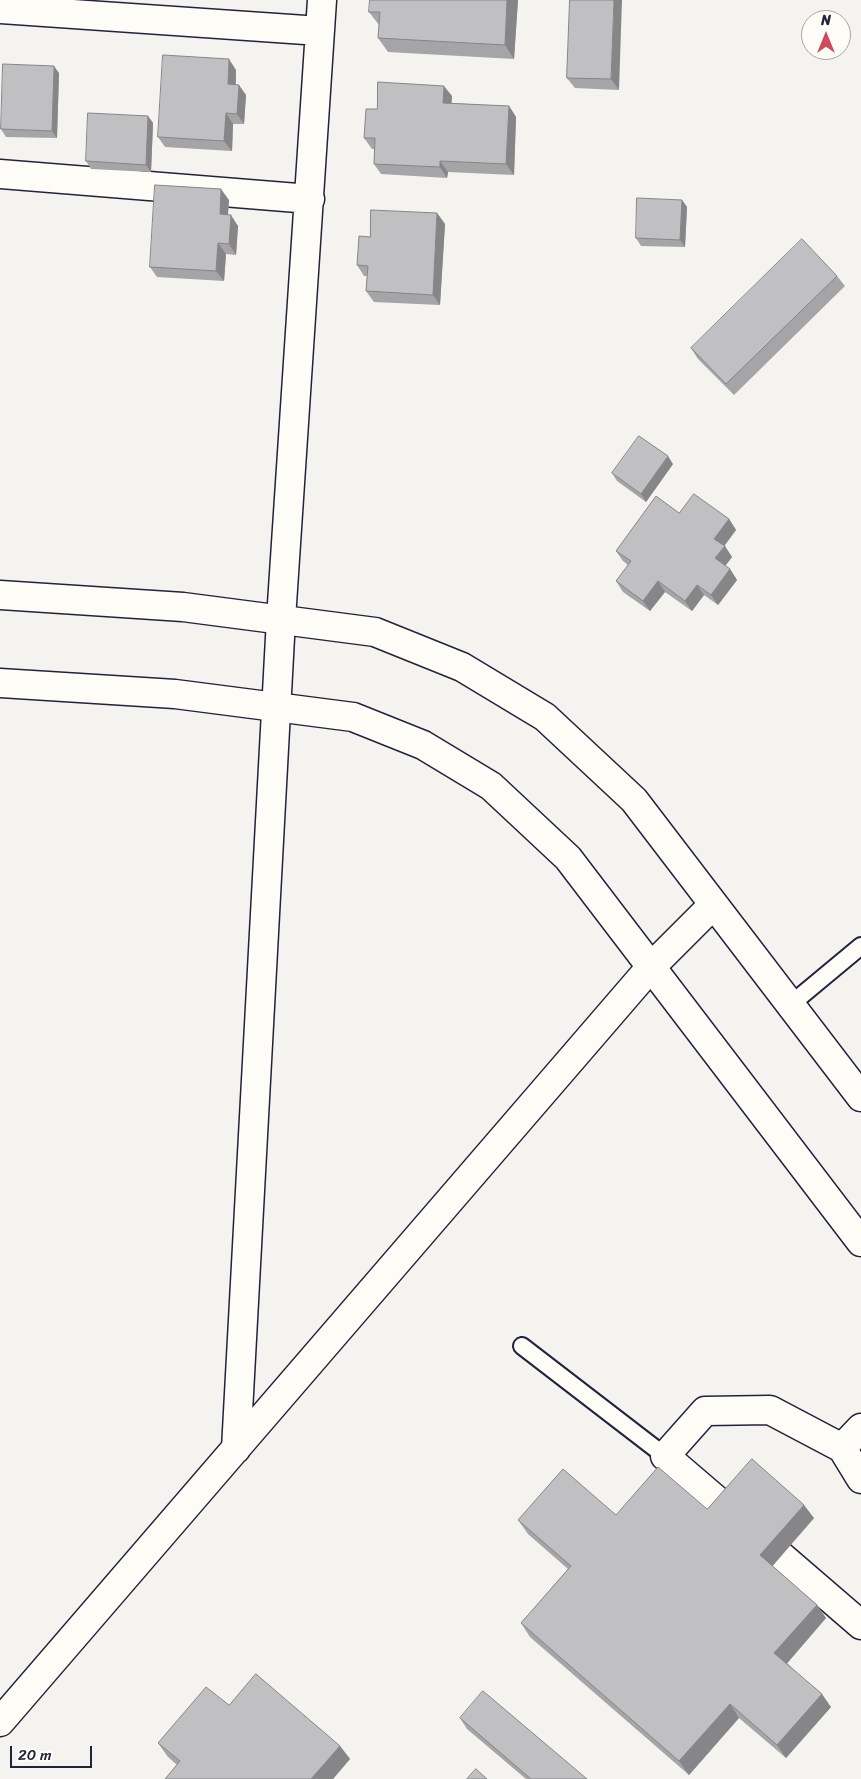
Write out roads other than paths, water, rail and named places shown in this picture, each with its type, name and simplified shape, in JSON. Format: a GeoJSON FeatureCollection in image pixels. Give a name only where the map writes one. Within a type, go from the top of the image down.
{"type":"FeatureCollection","features":[{"type":"Feature","properties":{"kind":"street"},"geometry":{"type":"LineString","coordinates":[[236,1449],[278,707],[281,619],[322,0]]}},
{"type":"Feature","properties":{"kind":"street"},"geometry":{"type":"LineString","coordinates":[[0,9],[320,31]]}},
{"type":"Feature","properties":{"kind":"street"},"geometry":{"type":"LineString","coordinates":[[0,174],[310,199]]}},
{"type":"Feature","properties":{"kind":"street"},"geometry":{"type":"LineString","coordinates":[[0,595],[183,607],[375,632],[462,666],[544,717],[634,800],[712,906],[861,1097]]}},
{"type":"Feature","properties":{"kind":"street"},"geometry":{"type":"LineString","coordinates":[[0,683],[175,694],[353,717],[423,745],[491,786],[568,858],[650,968],[861,1242]]}},
{"type":"Feature","properties":{"kind":"street"},"geometry":{"type":"LineString","coordinates":[[0,1722],[650,968],[712,906]]}},
{"type":"Feature","properties":{"kind":"street"},"geometry":{"type":"LineString","coordinates":[[728,1510],[665,1456],[705,1412],[770,1410],[842,1448],[861,1479]]}},
{"type":"Feature","properties":{"kind":"street"},"geometry":{"type":"LineString","coordinates":[[842,1448],[861,1428]]}},
{"type":"Feature","properties":{"kind":"street"},"geometry":{"type":"LineString","coordinates":[[781,1556],[861,1625]]}},
{"type":"Feature","properties":{"kind":"lane"},"geometry":{"type":"LineString","coordinates":[[790,1005],[861,946]]}},
{"type":"Feature","properties":{"kind":"lane"},"geometry":{"type":"LineString","coordinates":[[522,1346],[665,1456]]}}]}
